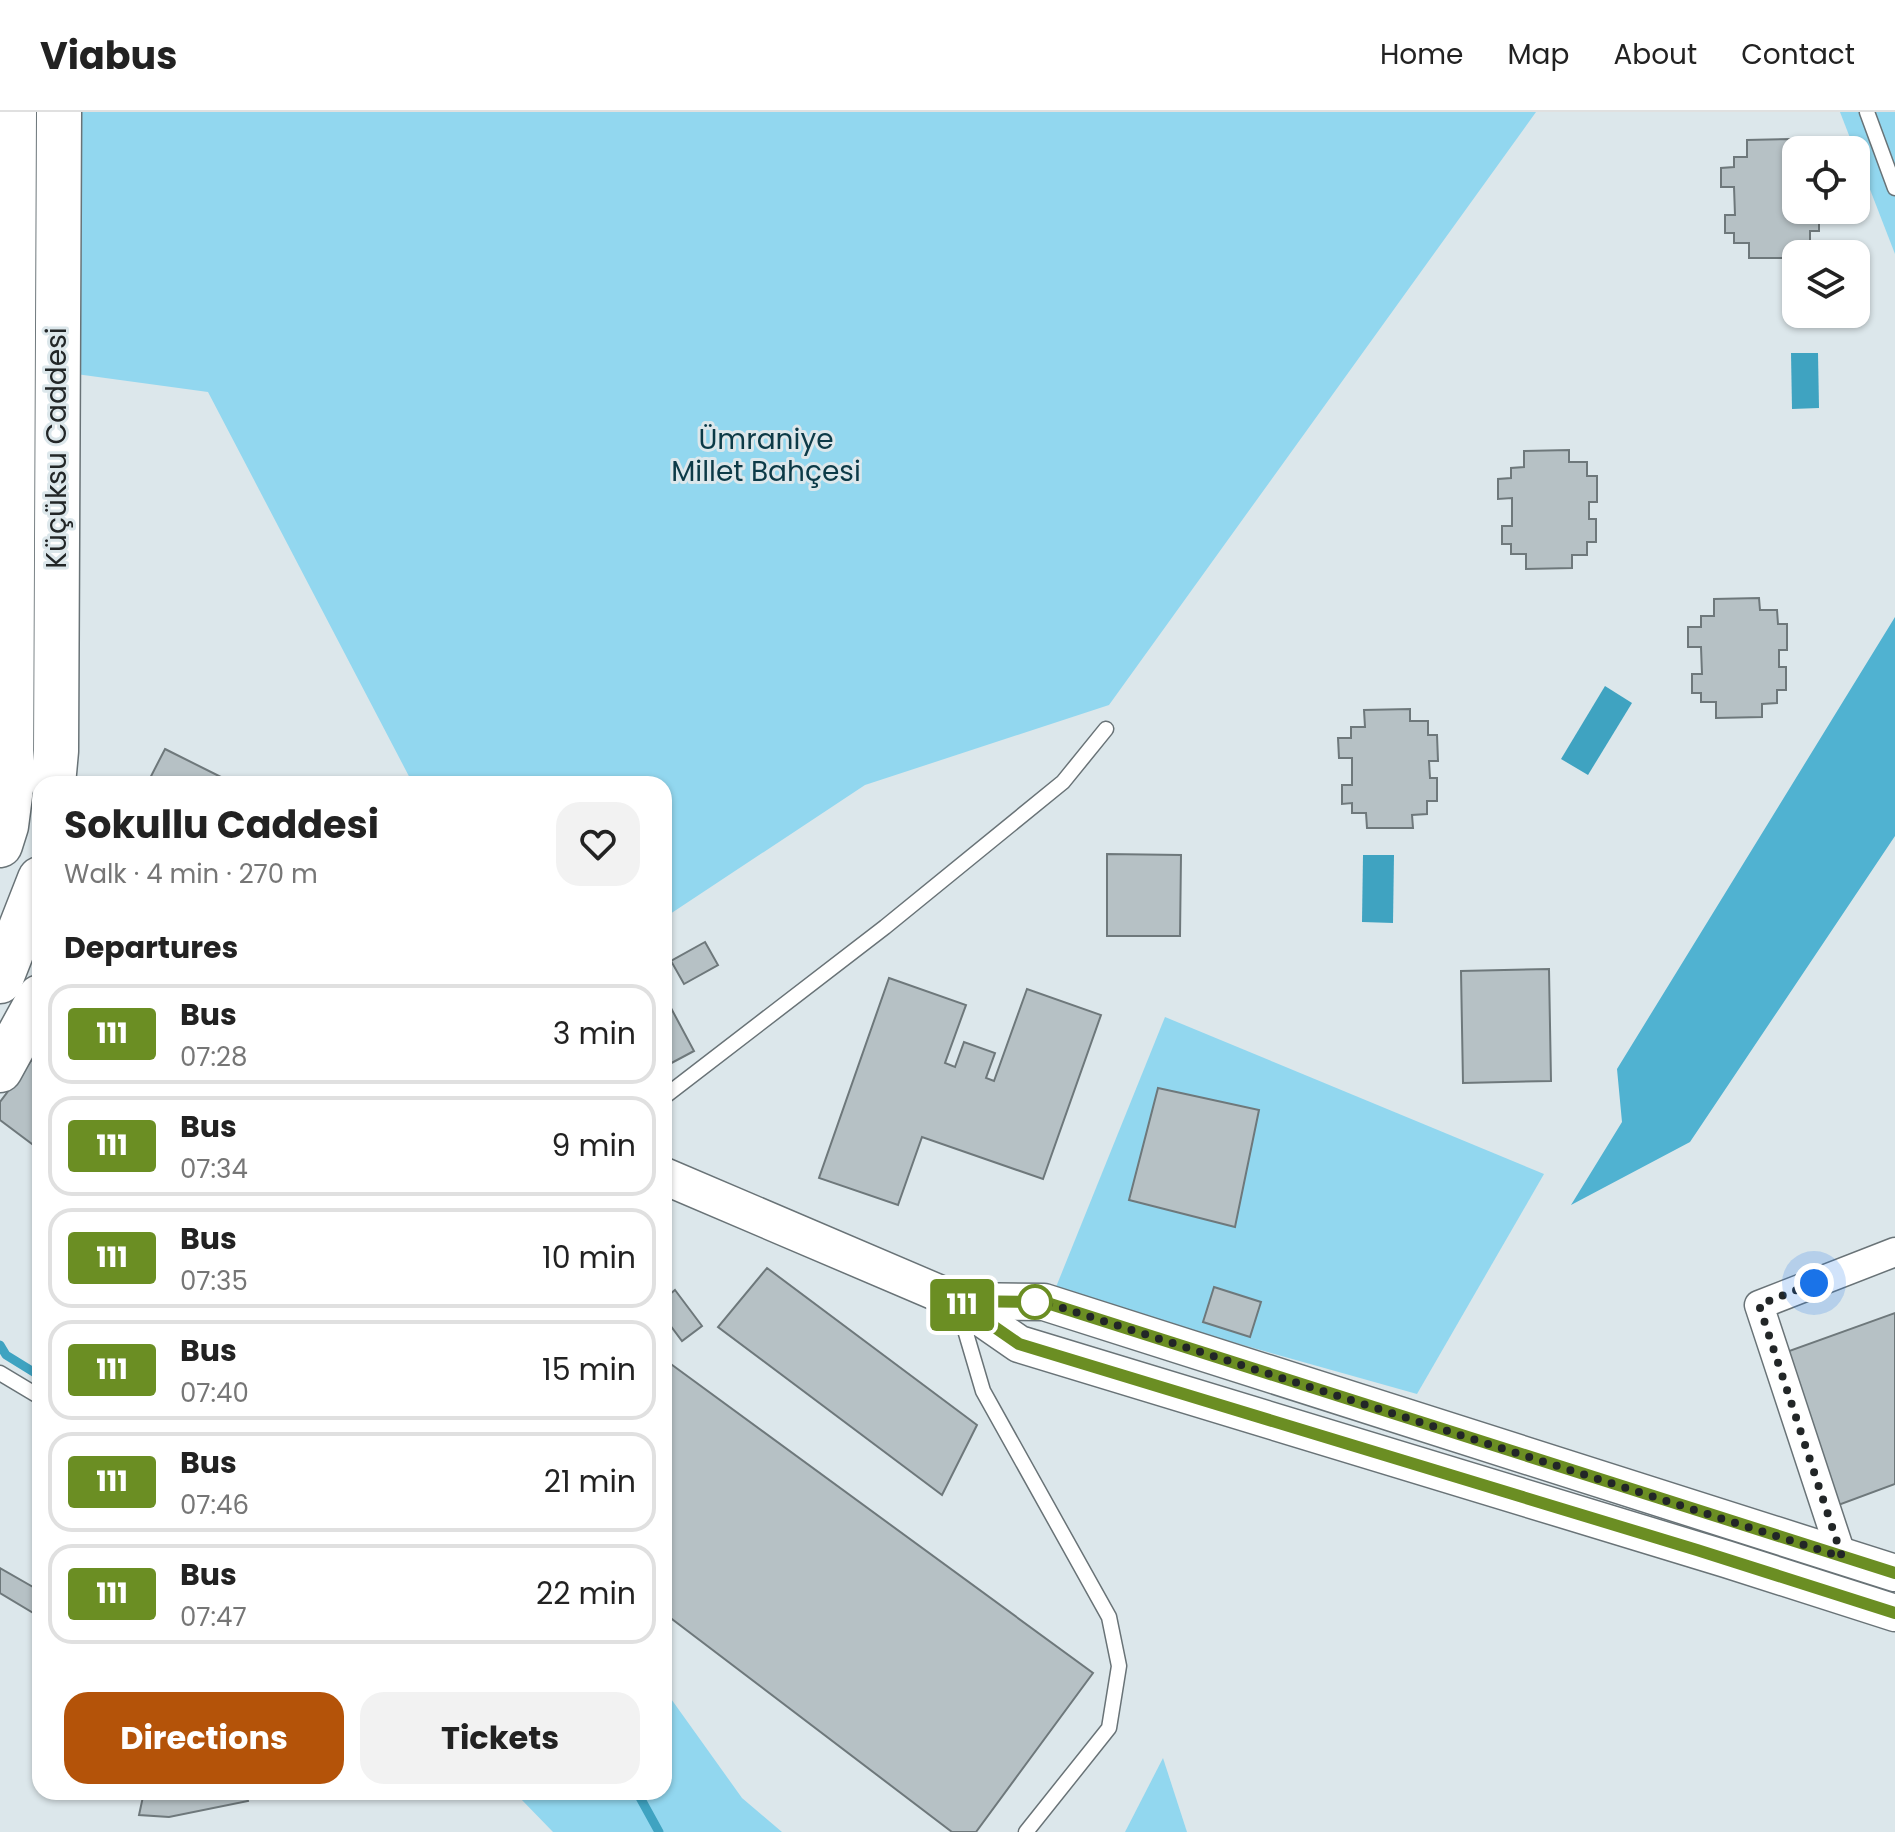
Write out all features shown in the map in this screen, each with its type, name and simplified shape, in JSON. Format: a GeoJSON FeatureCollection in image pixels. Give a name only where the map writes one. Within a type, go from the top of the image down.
{"type":"FeatureCollection","features":[{"type":"Feature","properties":{"kind":"main road","name":"Küçüksu Caddesi"},"geometry":{"type":"LineString","coordinates":[[2,838],[11,788],[6,712],[6,349],[14,112]]}},
{"type":"Feature","properties":{"kind":"main road","name":"Küçüksu Caddesi"},"geometry":{"type":"LineString","coordinates":[[54,776],[59,112]]}},
{"type":"Feature","properties":{"kind":"main road"},"geometry":{"type":"LineString","coordinates":[[6,349],[56,348]]}},
{"type":"Feature","properties":{"kind":"main road"},"geometry":{"type":"LineString","coordinates":[[2,838],[32,859]]}},
{"type":"Feature","properties":{"kind":"main road"},"geometry":{"type":"LineString","coordinates":[[0,981],[32,899]]}},
{"type":"Feature","properties":{"kind":"main road"},"geometry":{"type":"LineString","coordinates":[[0,1070],[32,1012]]}},
{"type":"Feature","properties":{"kind":"street"},"geometry":{"type":"LineString","coordinates":[[672,1179],[957,1301],[1019,1344],[1895,1613]]}},
{"type":"Feature","properties":{"kind":"street"},"geometry":{"type":"LineString","coordinates":[[1831,1593],[1842,1557],[1759,1305],[1895,1252]]}},
{"type":"Feature","properties":{"kind":"street"},"geometry":{"type":"LineString","coordinates":[[957,1301],[1044,1302],[1895,1573]]}},
{"type":"Feature","properties":{"kind":"street"},"geometry":{"type":"LineString","coordinates":[[1387,1455],[1405,1417]]}},
{"type":"Feature","properties":{"kind":"lane"},"geometry":{"type":"LineString","coordinates":[[1867,112],[1895,188]]}},
{"type":"Feature","properties":{"kind":"lane"},"geometry":{"type":"LineString","coordinates":[[672,1091],[885,927],[1063,782],[1106,729]]}},
{"type":"Feature","properties":{"kind":"lane"},"geometry":{"type":"LineString","coordinates":[[957,1301],[983,1391],[1109,1617],[1119,1666],[1109,1728],[1026,1832]]}},
{"type":"Feature","properties":{"kind":"lane"},"geometry":{"type":"LineString","coordinates":[[0,1373],[32,1392]]}},
{"type":"Feature","properties":{"kind":"green space","name":"Ümraniye Millet Bahçesi"},"geometry":{"type":"Polygon","coordinates":[[[75,112],[1536,112],[1109,705],[865,785],[672,913],[672,776],[409,776],[208,392],[76,374],[75,112]]]}},
{"type":"Feature","properties":{"kind":"green space"},"geometry":{"type":"Polygon","coordinates":[[[1840,112],[1895,112],[1895,254],[1870,189],[1870,136],[1849,136],[1840,112]]]}},
{"type":"Feature","properties":{"kind":"green space"},"geometry":{"type":"Polygon","coordinates":[[[1165,1017],[1544,1174],[1417,1394],[1054,1292],[1165,1017]]]}},
{"type":"Feature","properties":{"kind":"green space"},"geometry":{"type":"Polygon","coordinates":[[[672,1700],[742,1798],[782,1832],[553,1832],[522,1800],[672,1800],[672,1700]]]}},
{"type":"Feature","properties":{"kind":"green space"},"geometry":{"type":"Polygon","coordinates":[[[1163,1758],[1187,1832],[1125,1832],[1163,1758]]]}},
{"type":"Feature","properties":{"kind":"shaded area"},"geometry":{"type":"Polygon","coordinates":[[[1791,353],[1818,353],[1819,408],[1792,409],[1791,353]]]}},
{"type":"Feature","properties":{"kind":"shaded area"},"geometry":{"type":"Polygon","coordinates":[[[1895,617],[1895,836],[1690,1142],[1571,1205],[1622,1122],[1617,1069],[1895,617]]]}},
{"type":"Feature","properties":{"kind":"shaded area"},"geometry":{"type":"Polygon","coordinates":[[[1605,686],[1632,703],[1588,775],[1561,759],[1605,686]]]}},
{"type":"Feature","properties":{"kind":"shaded area"},"geometry":{"type":"Polygon","coordinates":[[[1363,855],[1394,855],[1393,923],[1362,922],[1363,855]]]}},
{"type":"Feature","properties":{"kind":"building"},"geometry":{"type":"Polygon","coordinates":[[[1782,139],[1782,224],[1819,224],[1819,231],[1810,231],[1810,240],[1782,240],[1782,258],[1749,258],[1749,243],[1734,243],[1734,233],[1725,233],[1725,215],[1735,215],[1734,187],[1721,187],[1721,168],[1734,167],[1734,157],[1747,157],[1747,140],[1782,139]]]}},
{"type":"Feature","properties":{"kind":"building"},"geometry":{"type":"Polygon","coordinates":[[[1569,450],[1569,462],[1587,462],[1587,476],[1597,476],[1597,502],[1589,502],[1589,519],[1596,519],[1596,542],[1587,542],[1587,555],[1572,555],[1572,568],[1526,569],[1526,554],[1511,554],[1511,544],[1502,544],[1502,526],[1512,526],[1512,498],[1498,499],[1498,479],[1511,478],[1511,468],[1524,467],[1524,451],[1569,450]]]}},
{"type":"Feature","properties":{"kind":"building"},"geometry":{"type":"Polygon","coordinates":[[[1759,598],[1760,610],[1777,610],[1778,624],[1787,624],[1787,650],[1779,650],[1779,667],[1786,667],[1786,690],[1777,690],[1777,703],[1762,704],[1762,717],[1716,718],[1716,702],[1701,702],[1701,693],[1692,693],[1692,674],[1702,674],[1701,647],[1688,647],[1688,627],[1701,627],[1701,616],[1714,616],[1714,599],[1759,598]]]}},
{"type":"Feature","properties":{"kind":"building"},"geometry":{"type":"Polygon","coordinates":[[[1410,709],[1410,721],[1428,721],[1428,735],[1437,735],[1438,761],[1429,761],[1430,778],[1437,778],[1437,801],[1427,801],[1427,814],[1412,815],[1413,828],[1367,828],[1366,813],[1352,813],[1352,803],[1342,804],[1342,785],[1352,785],[1352,758],[1339,758],[1338,738],[1351,738],[1351,727],[1365,727],[1364,710],[1410,709]]]}},
{"type":"Feature","properties":{"kind":"building"},"geometry":{"type":"Polygon","coordinates":[[[165,749],[219,776],[151,776],[165,749]]]}},
{"type":"Feature","properties":{"kind":"building"},"geometry":{"type":"Polygon","coordinates":[[[1107,854],[1181,855],[1180,936],[1107,936],[1107,854]]]}},
{"type":"Feature","properties":{"kind":"building"},"geometry":{"type":"Polygon","coordinates":[[[705,942],[718,965],[684,984],[672,960],[705,942]]]}},
{"type":"Feature","properties":{"kind":"building"},"geometry":{"type":"Polygon","coordinates":[[[1549,969],[1551,1081],[1463,1083],[1461,971],[1549,969]]]}},
{"type":"Feature","properties":{"kind":"building"},"geometry":{"type":"Polygon","coordinates":[[[889,978],[966,1005],[945,1063],[955,1067],[964,1042],[995,1053],[986,1078],[994,1081],[1027,989],[1101,1015],[1043,1179],[922,1137],[898,1205],[819,1178],[889,978]]]}},
{"type":"Feature","properties":{"kind":"building"},"geometry":{"type":"Polygon","coordinates":[[[672,1010],[694,1051],[672,1063],[672,1010]]]}},
{"type":"Feature","properties":{"kind":"building"},"geometry":{"type":"Polygon","coordinates":[[[32,1060],[32,1144],[0,1120],[0,1102],[32,1060]]]}},
{"type":"Feature","properties":{"kind":"building"},"geometry":{"type":"Polygon","coordinates":[[[1158,1088],[1259,1110],[1235,1227],[1129,1200],[1158,1088]]]}},
{"type":"Feature","properties":{"kind":"building"},"geometry":{"type":"Polygon","coordinates":[[[767,1268],[977,1425],[942,1495],[718,1327],[767,1268]]]}},
{"type":"Feature","properties":{"kind":"building"},"geometry":{"type":"Polygon","coordinates":[[[1214,1287],[1261,1302],[1250,1337],[1203,1322],[1214,1287]]]}},
{"type":"Feature","properties":{"kind":"building"},"geometry":{"type":"Polygon","coordinates":[[[675,1290],[702,1326],[682,1341],[672,1328],[672,1292],[675,1290]]]}},
{"type":"Feature","properties":{"kind":"building"},"geometry":{"type":"Polygon","coordinates":[[[1895,1313],[1895,1484],[1833,1507],[1778,1355],[1895,1313]]]}},
{"type":"Feature","properties":{"kind":"building"},"geometry":{"type":"Polygon","coordinates":[[[672,1365],[1093,1673],[976,1832],[952,1832],[672,1619],[672,1365]]]}},
{"type":"Feature","properties":{"kind":"building"},"geometry":{"type":"Polygon","coordinates":[[[0,1568],[32,1586],[32,1612],[0,1593],[0,1568]]]}},
{"type":"Feature","properties":{"kind":"building"},"geometry":{"type":"Polygon","coordinates":[[[142,1800],[248,1801],[169,1817],[139,1815],[142,1800]]]}},
{"type":"Feature","properties":{"kind":"waterway"},"geometry":{"type":"LineString","coordinates":[[0,1345],[6,1355],[32,1371]]}},
{"type":"Feature","properties":{"kind":"waterway"},"geometry":{"type":"LineString","coordinates":[[641,1800],[659,1832]]}},
{"type":"Feature","properties":{"kind":"bus line","name":"111"},"geometry":{"type":"LineString","coordinates":[[1895,1573],[1044,1302],[957,1301],[1019,1344],[1895,1613]]}},
{"type":"Feature","properties":{"kind":"route"},"geometry":{"type":"LineString","coordinates":[[1035,1302],[1044,1302],[1842,1557],[1759,1305],[1814,1283]]}}]}
